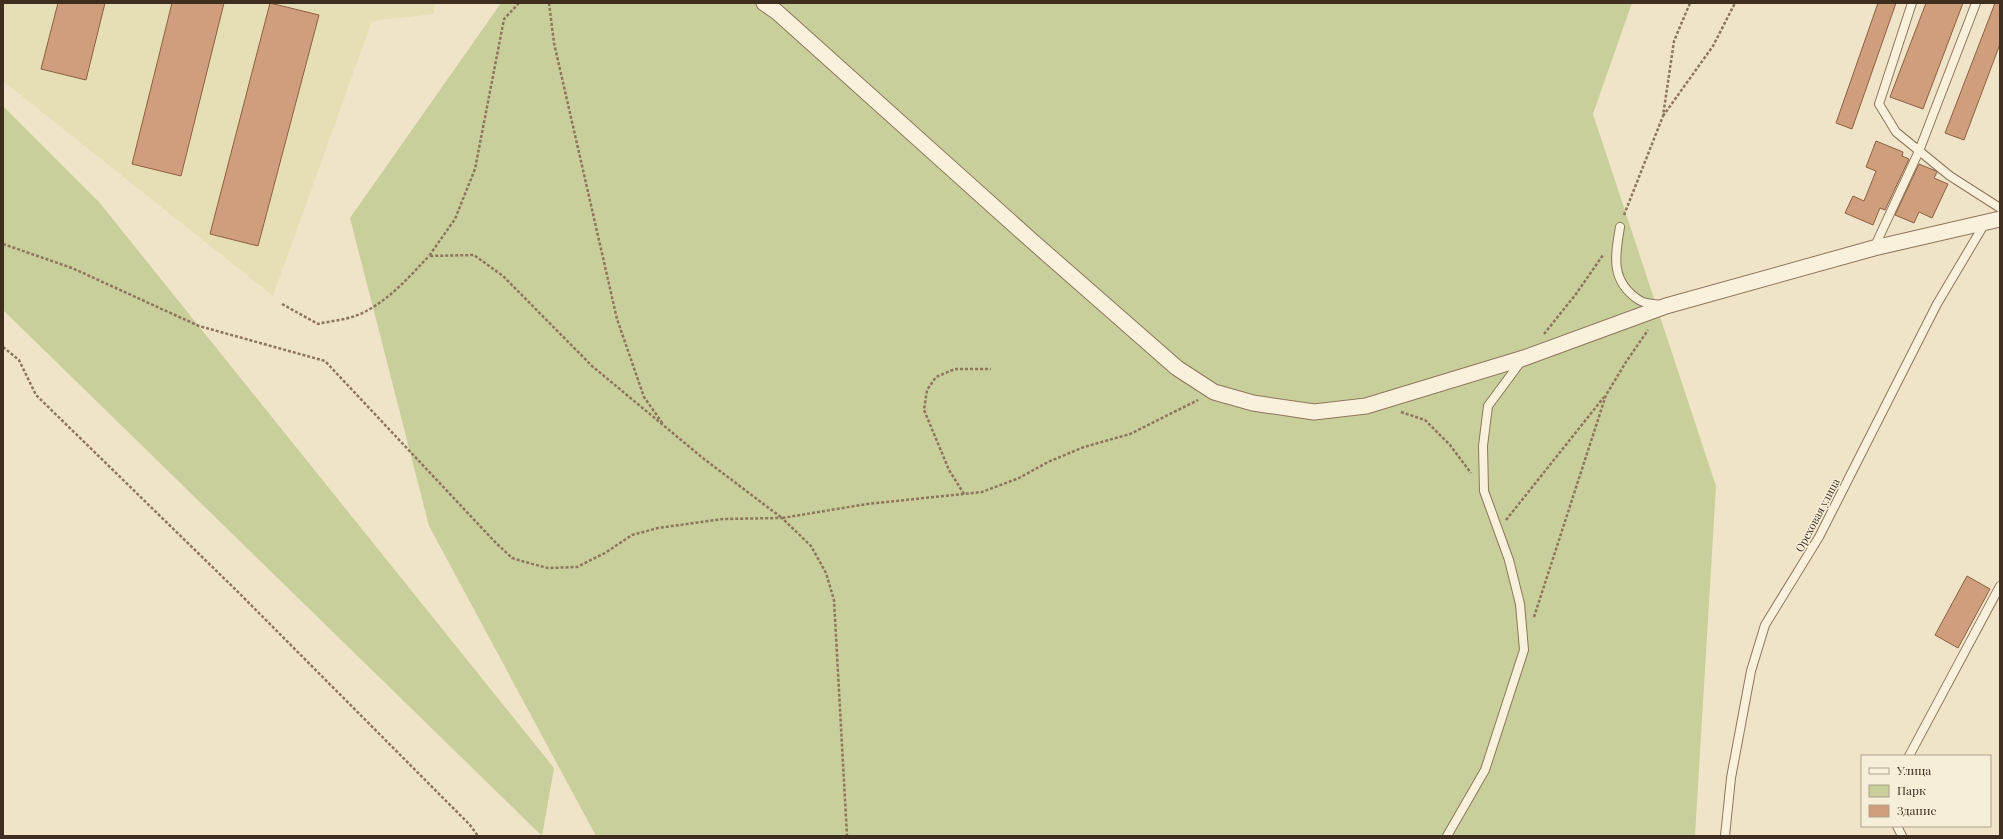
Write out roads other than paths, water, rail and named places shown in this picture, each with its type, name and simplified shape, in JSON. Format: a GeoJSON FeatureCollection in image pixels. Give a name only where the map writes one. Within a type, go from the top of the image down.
{"type":"FeatureCollection","features":[{"type":"Feature","properties":{"kind":"street"},"geometry":{"type":"LineString","coordinates":[[764,3],[777,12],[1031,240],[1171,362],[1214,392],[1254,403],[1314,412],[1366,406],[1524,358],[1666,306],[1874,248],[2000,219]]}},
{"type":"Feature","properties":{"kind":"lane"},"geometry":{"type":"LineString","coordinates":[[1912,3],[1879,104],[1896,132],[1950,176],[2000,208]]}},
{"type":"Feature","properties":{"kind":"lane"},"geometry":{"type":"LineString","coordinates":[[1874,248],[1919,151],[1976,3]]}},
{"type":"Feature","properties":{"kind":"lane","name":"Ореховая улица"},"geometry":{"type":"LineString","coordinates":[[1725,833],[1731,778],[1751,671],[1765,625],[1819,537],[1937,304],[1985,223]]}},
{"type":"Feature","properties":{"kind":"lane"},"geometry":{"type":"LineString","coordinates":[[1620,227],[1615,260],[1620,283],[1639,301],[1666,306]]}},
{"type":"Feature","properties":{"kind":"lane"},"geometry":{"type":"LineString","coordinates":[[1447,836],[1485,770],[1524,650],[1520,604],[1509,560],[1497,531],[1484,491],[1483,446],[1488,406],[1524,358]]}},
{"type":"Feature","properties":{"kind":"lane"},"geometry":{"type":"LineString","coordinates":[[1910,755],[2000,586]]}},
{"type":"Feature","properties":{"kind":"lane"},"geometry":{"type":"LineString","coordinates":[[1898,827],[1902,836]]}},
{"type":"Feature","properties":{"kind":"lane"},"geometry":{"type":"LineString","coordinates":[[1725,833],[1732,836]]}}]}
